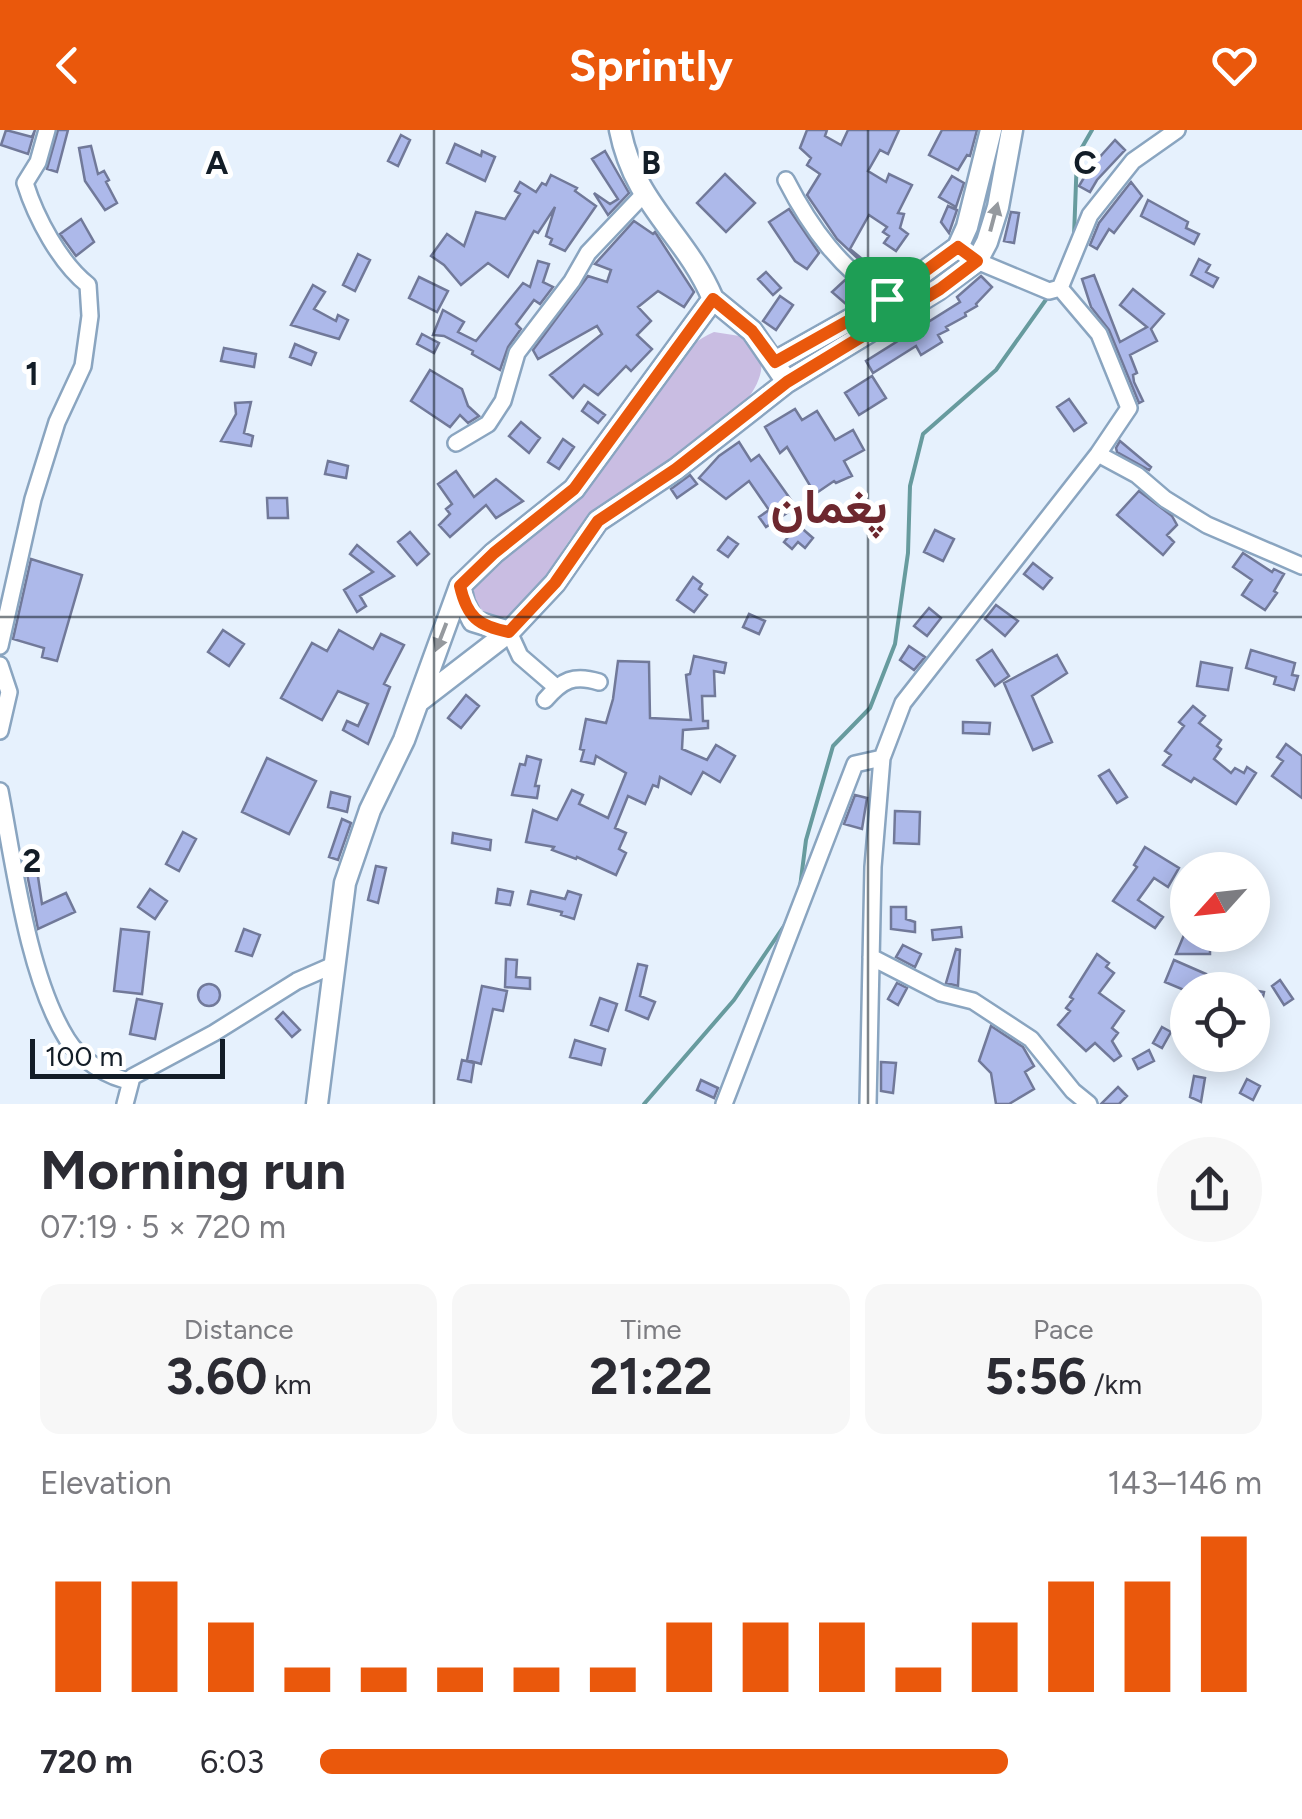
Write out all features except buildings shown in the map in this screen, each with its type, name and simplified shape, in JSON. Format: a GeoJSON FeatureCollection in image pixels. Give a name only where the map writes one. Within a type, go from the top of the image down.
{"type":"FeatureCollection","features":[{"type":"Feature","properties":{"kind":"main road"},"geometry":{"type":"LineString","coordinates":[[620,130],[632,172],[644,196],[700,269],[713,299],[752,331],[787,382]]}},
{"type":"Feature","properties":{"kind":"main road"},"geometry":{"type":"LineString","coordinates":[[775,362],[887,299],[958,247],[968,227],[991,130]]}},
{"type":"Feature","properties":{"kind":"main road"},"geometry":{"type":"LineString","coordinates":[[416,703],[509,632],[555,583],[598,521],[676,469],[787,382],[940,289],[977,261],[998,207],[1012,130]]}},
{"type":"Feature","properties":{"kind":"main road"},"geometry":{"type":"LineString","coordinates":[[317,1104],[345,882],[370,810],[404,740],[460,586],[494,553],[574,489],[713,299]]}},
{"type":"Feature","properties":{"kind":"main road"},"geometry":{"type":"LineString","coordinates":[[460,586],[473,621],[509,632]]}},
{"type":"Feature","properties":{"kind":"street"},"geometry":{"type":"LineString","coordinates":[[0,646],[33,499],[57,422],[83,366],[90,316],[88,285],[72,272],[26,184],[38,162],[47,130]]}},
{"type":"Feature","properties":{"kind":"street"},"geometry":{"type":"LineString","coordinates":[[958,247],[977,261],[1049,292],[1060,288],[1090,215],[1134,161],[1178,130]]}},
{"type":"Feature","properties":{"kind":"street"},"geometry":{"type":"LineString","coordinates":[[786,180],[822,242],[887,299]]}},
{"type":"Feature","properties":{"kind":"street"},"geometry":{"type":"LineString","coordinates":[[456,443],[488,424],[503,401],[517,353],[572,281],[588,253],[644,196]]}},
{"type":"Feature","properties":{"kind":"street"},"geometry":{"type":"LineString","coordinates":[[868,1104],[873,867],[882,758],[903,703],[1098,454],[1129,408],[1099,334],[1060,288]]}},
{"type":"Feature","properties":{"kind":"street"},"geometry":{"type":"LineString","coordinates":[[1098,454],[1138,475],[1164,500],[1207,525],[1302,566]]}},
{"type":"Feature","properties":{"kind":"street"},"geometry":{"type":"LineString","coordinates":[[509,632],[520,656],[550,694],[566,680],[582,677],[599,682]]}},
{"type":"Feature","properties":{"kind":"street"},"geometry":{"type":"LineString","coordinates":[[0,665],[9,692],[0,731]]}},
{"type":"Feature","properties":{"kind":"street"},"geometry":{"type":"LineString","coordinates":[[724,1104],[855,764],[882,758]]}},
{"type":"Feature","properties":{"kind":"street"},"geometry":{"type":"LineString","coordinates":[[0,791],[25,920],[49,1005],[68,1043],[115,1078],[131,1081]]}},
{"type":"Feature","properties":{"kind":"street"},"geometry":{"type":"LineString","coordinates":[[871,957],[941,994],[974,1002],[1031,1039],[1073,1092],[1089,1104]]}},
{"type":"Feature","properties":{"kind":"street"},"geometry":{"type":"LineString","coordinates":[[125,1104],[132,1077],[214,1033],[296,981],[336,964]]}},
{"type":"Feature","properties":{"kind":"shaded area"},"geometry":{"type":"Polygon","coordinates":[[[714,332],[746,337],[759,356],[761,371],[742,406],[706,441],[589,519],[515,614],[498,617],[484,611],[475,599],[474,581],[571,504],[672,364],[691,345],[714,332]]]}},
{"type":"Feature","properties":{"kind":"waterway"},"geometry":{"type":"LineString","coordinates":[[1074,236],[1077,156],[1092,130]]}},
{"type":"Feature","properties":{"kind":"waterway"},"geometry":{"type":"LineString","coordinates":[[800,887],[806,840],[833,746],[870,708],[895,644],[908,553],[910,486],[923,434],[996,370],[1050,294]]}},
{"type":"Feature","properties":{"kind":"waterway"},"geometry":{"type":"LineString","coordinates":[[644,1104],[734,1000],[786,923]]}},
{"type":"Feature","properties":{"kind":"district","name":"پغمان"},"geometry":{"type":"Point","coordinates":[829,506]}},
{"type":"Feature","properties":{"kind":"route"},"geometry":{"type":"LineString","coordinates":[[958,247],[977,261],[940,289],[787,382],[676,469],[598,521],[555,583],[509,632],[473,621],[460,586],[494,553],[574,489],[713,299],[752,331],[775,362],[887,299],[958,247]]}}]}
